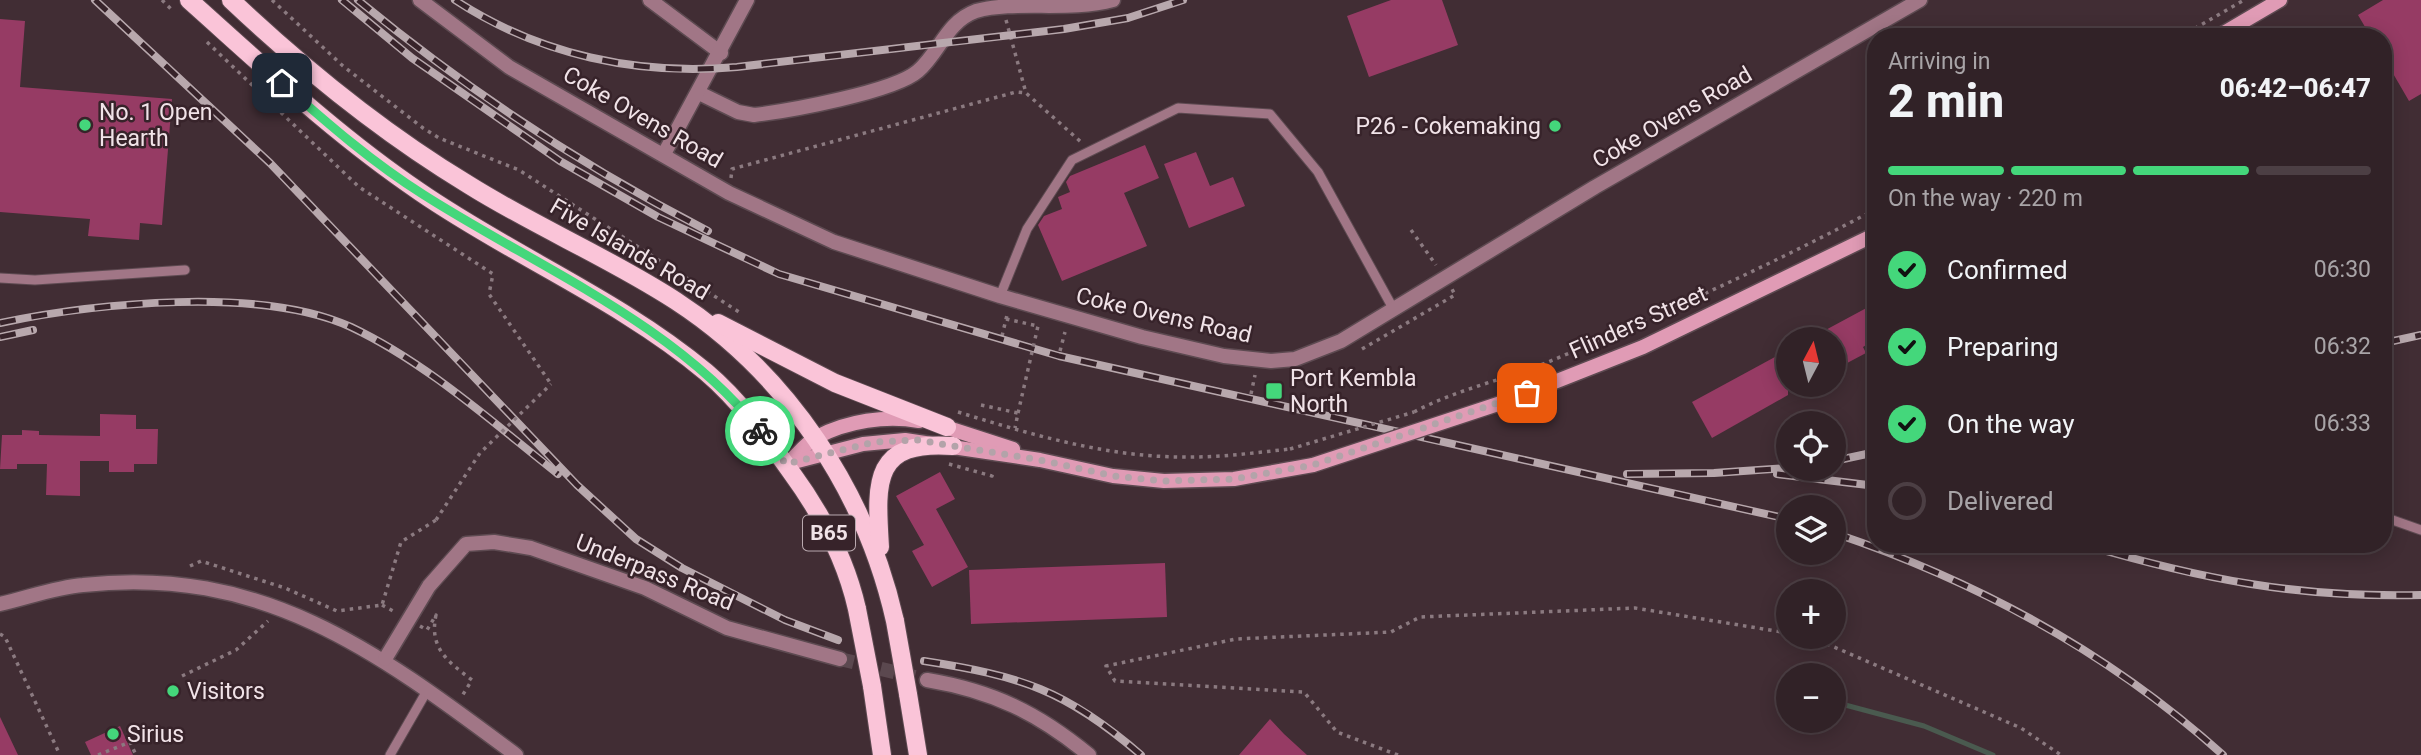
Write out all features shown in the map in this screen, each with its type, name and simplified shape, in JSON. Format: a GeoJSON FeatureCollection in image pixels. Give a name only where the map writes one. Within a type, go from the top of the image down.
{"type":"FeatureCollection","features":[{"type":"Feature","properties":{"kind":"main road","name":"B65"},"geometry":{"type":"LineString","coordinates":[[189,0],[376,162],[423,194],[686,356],[725,390],[786,464],[825,526],[848,574],[872,686],[882,755]]}},
{"type":"Feature","properties":{"kind":"main road","name":"Five Islands Road"},"geometry":{"type":"LineString","coordinates":[[231,0],[389,134],[470,186],[675,300],[736,348],[776,390],[827,455],[856,505],[881,565],[895,621],[918,755]]}},
{"type":"Feature","properties":{"kind":"main road"},"geometry":{"type":"LineString","coordinates":[[675,300],[835,383],[952,419]]}},
{"type":"Feature","properties":{"kind":"main road"},"geometry":{"type":"LineString","coordinates":[[881,565],[878,488],[888,462],[896,453],[909,447],[951,452]]}},
{"type":"Feature","properties":{"kind":"street","name":"Coke Ovens Road"},"geometry":{"type":"LineString","coordinates":[[420,0],[509,67],[664,153],[729,193],[834,242],[1000,296],[1142,337],[1224,356],[1271,362],[1318,352],[1394,310],[1595,187],[1867,30]]}},
{"type":"Feature","properties":{"kind":"street"},"geometry":{"type":"LineString","coordinates":[[650,0],[721,52]]}},
{"type":"Feature","properties":{"kind":"street"},"geometry":{"type":"LineString","coordinates":[[664,153],[699,93],[747,0]]}},
{"type":"Feature","properties":{"kind":"street"},"geometry":{"type":"LineString","coordinates":[[699,93],[738,113],[754,115],[891,86],[910,78],[926,63],[949,29],[979,9],[1002,5],[1092,6],[1113,0]]}},
{"type":"Feature","properties":{"kind":"street","name":"Coke Ovens Road"},"geometry":{"type":"LineString","coordinates":[[1871,28],[1920,0]]}},
{"type":"Feature","properties":{"kind":"street"},"geometry":{"type":"LineString","coordinates":[[2232,28],[2280,0]]}},
{"type":"Feature","properties":{"kind":"street","name":"Flinders Street"},"geometry":{"type":"LineString","coordinates":[[786,464],[891,440],[917,440],[951,452],[1040,460],[1114,476],[1164,481],[1234,479],[1313,465],[1504,402],[1676,332],[1867,238]]}},
{"type":"Feature","properties":{"kind":"street","name":"Flinders Street"},"geometry":{"type":"LineString","coordinates":[[786,464],[815,438],[877,419],[952,419],[1040,460]]}},
{"type":"Feature","properties":{"kind":"street","name":"Underpass Road"},"geometry":{"type":"LineString","coordinates":[[385,659],[429,586],[466,544],[494,542],[531,548],[645,588],[727,628],[840,659]]}},
{"type":"Feature","properties":{"kind":"street"},"geometry":{"type":"LineString","coordinates":[[0,604],[82,584],[166,584],[208,587],[279,606],[385,659],[516,755]]}},
{"type":"Feature","properties":{"kind":"street"},"geometry":{"type":"LineString","coordinates":[[928,680],[970,688],[1005,700],[1050,725],[1089,755]]}},
{"type":"Feature","properties":{"kind":"lane"},"geometry":{"type":"LineString","coordinates":[[1000,296],[1027,229],[1072,160],[1178,108],[1270,114],[1318,172],[1394,310]]}},
{"type":"Feature","properties":{"kind":"lane"},"geometry":{"type":"LineString","coordinates":[[0,278],[34,280],[185,270]]}},
{"type":"Feature","properties":{"kind":"lane"},"geometry":{"type":"LineString","coordinates":[[2392,520],[2421,530]]}},
{"type":"Feature","properties":{"kind":"lane"},"geometry":{"type":"LineString","coordinates":[[390,755],[428,689]]}},
{"type":"Feature","properties":{"kind":"path"},"geometry":{"type":"LineString","coordinates":[[162,0],[182,19]]}},
{"type":"Feature","properties":{"kind":"path"},"geometry":{"type":"LineString","coordinates":[[272,0],[343,66],[423,128],[439,138],[519,170],[744,316]]}},
{"type":"Feature","properties":{"kind":"path"},"geometry":{"type":"LineString","coordinates":[[2196,28],[2244,0]]}},
{"type":"Feature","properties":{"kind":"path"},"geometry":{"type":"LineString","coordinates":[[1002,5],[1026,93],[1090,151]]}},
{"type":"Feature","properties":{"kind":"path"},"geometry":{"type":"LineString","coordinates":[[202,37],[359,187],[470,262],[493,274],[489,294],[551,384],[480,453],[436,520],[401,542],[382,605]]}},
{"type":"Feature","properties":{"kind":"path"},"geometry":{"type":"LineString","coordinates":[[729,193],[732,169],[1016,92],[1026,93]]}},
{"type":"Feature","properties":{"kind":"path"},"geometry":{"type":"LineString","coordinates":[[952,419],[1015,428],[1083,445],[1146,455],[1207,456],[1290,449],[1414,412],[1432,402],[1531,369],[1618,333],[1777,260],[1867,214]]}},
{"type":"Feature","properties":{"kind":"path"},"geometry":{"type":"LineString","coordinates":[[1002,336],[1006,319],[1038,326],[1015,428]]}},
{"type":"Feature","properties":{"kind":"path"},"geometry":{"type":"LineString","coordinates":[[1060,351],[1065,331]]}},
{"type":"Feature","properties":{"kind":"path"},"geometry":{"type":"LineString","coordinates":[[1251,394],[1255,375]]}},
{"type":"Feature","properties":{"kind":"path"},"geometry":{"type":"LineString","coordinates":[[981,405],[1018,413]]}},
{"type":"Feature","properties":{"kind":"path"},"geometry":{"type":"LineString","coordinates":[[949,464],[992,477],[993,470],[951,452]]}},
{"type":"Feature","properties":{"kind":"path"},"geometry":{"type":"LineString","coordinates":[[190,566],[201,561],[285,588],[337,611],[382,605],[427,630],[436,615],[432,632],[445,660],[472,680],[455,709]]}},
{"type":"Feature","properties":{"kind":"path"},"geometry":{"type":"LineString","coordinates":[[182,676],[236,650],[271,618],[279,606],[285,588]]}},
{"type":"Feature","properties":{"kind":"path"},"geometry":{"type":"LineString","coordinates":[[1398,755],[1337,732],[1304,692],[1115,681],[1106,666],[1236,639],[1391,632],[1420,617],[1635,608],[1776,631]]}},
{"type":"Feature","properties":{"kind":"path"},"geometry":{"type":"LineString","coordinates":[[0,634],[5,636],[60,755]]}},
{"type":"Feature","properties":{"kind":"path"},"geometry":{"type":"LineString","coordinates":[[1839,649],[2021,728],[2061,755]]}},
{"type":"Feature","properties":{"kind":"path"},"geometry":{"type":"LineString","coordinates":[[98,755],[130,741],[136,755]]}},
{"type":"Feature","properties":{"kind":"building"},"geometry":{"type":"Polygon","coordinates":[[[1391,0],[1442,0],[1458,45],[1369,77],[1347,16],[1391,0]]]}},
{"type":"Feature","properties":{"kind":"building"},"geometry":{"type":"Polygon","coordinates":[[[2383,0],[2421,0],[2421,94],[2409,101],[2392,72],[2392,28],[2366,28],[2358,15],[2383,0]]]}},
{"type":"Feature","properties":{"kind":"building","name":"No. 1 Open Hearth"},"geometry":{"type":"Polygon","coordinates":[[[0,19],[25,21],[20,87],[172,99],[162,225],[140,223],[139,240],[88,236],[90,219],[0,212],[0,19]]]}},
{"type":"Feature","properties":{"kind":"building"},"geometry":{"type":"Polygon","coordinates":[[[1145,145],[1159,178],[1124,193],[1147,246],[1062,281],[1038,225],[1044,216],[1062,209],[1058,197],[1070,192],[1066,182],[1070,176],[1145,145]]]}},
{"type":"Feature","properties":{"kind":"building"},"geometry":{"type":"Polygon","coordinates":[[[1196,152],[1210,186],[1233,177],[1245,206],[1189,228],[1164,164],[1196,152]]]}},
{"type":"Feature","properties":{"kind":"building"},"geometry":{"type":"Polygon","coordinates":[[[1867,308],[1867,345],[1863,347],[1866,353],[1846,364],[1846,327],[1831,327],[1867,308]]]}},
{"type":"Feature","properties":{"kind":"building"},"geometry":{"type":"Polygon","coordinates":[[[1776,356],[1776,397],[1784,397],[1712,438],[1692,402],[1776,356]]]}},
{"type":"Feature","properties":{"kind":"building"},"geometry":{"type":"Polygon","coordinates":[[[100,414],[136,415],[136,429],[158,429],[157,464],[134,464],[134,472],[109,472],[109,461],[80,461],[80,496],[46,495],[47,464],[17,464],[17,469],[0,469],[2,435],[22,435],[22,430],[39,431],[39,435],[100,436],[100,414]]]}},
{"type":"Feature","properties":{"kind":"building"},"geometry":{"type":"Polygon","coordinates":[[[940,472],[955,499],[936,509],[968,567],[932,587],[912,551],[924,545],[896,496],[940,472]]]}},
{"type":"Feature","properties":{"kind":"building"},"geometry":{"type":"Polygon","coordinates":[[[1165,563],[1167,617],[971,624],[969,570],[1165,563]]]}},
{"type":"Feature","properties":{"kind":"building"},"geometry":{"type":"Polygon","coordinates":[[[0,717],[18,755],[0,755],[0,717]]]}},
{"type":"Feature","properties":{"kind":"building"},"geometry":{"type":"Polygon","coordinates":[[[1270,719],[1284,734],[1307,755],[1239,755],[1270,719]]]}},
{"type":"Feature","properties":{"kind":"building","name":"Sirius"},"geometry":{"type":"Polygon","coordinates":[[[120,726],[133,755],[91,755],[85,742],[120,726]]]}},
{"type":"Feature","properties":{"kind":"waterway"},"geometry":{"type":"LineString","coordinates":[[1846,705],[1924,726],[1993,755]]}},
{"type":"Feature","properties":{"kind":"tunnel"},"geometry":{"type":"LineString","coordinates":[[840,659],[927,680]]}},
{"type":"Feature","properties":{"kind":"railway"},"geometry":{"type":"LineString","coordinates":[[95,0],[270,163],[577,485],[636,539],[682,568],[785,620],[838,640]]}},
{"type":"Feature","properties":{"kind":"railway"},"geometry":{"type":"LineString","coordinates":[[342,0],[412,58],[560,161],[658,217],[779,274],[1059,356],[1776,516]]}},
{"type":"Feature","properties":{"kind":"railway"},"geometry":{"type":"LineString","coordinates":[[358,0],[483,96],[615,180],[708,231]]}},
{"type":"Feature","properties":{"kind":"railway"},"geometry":{"type":"LineString","coordinates":[[455,0],[487,19],[555,48],[626,64],[700,69],[1064,29],[1128,18],[1183,0]]}},
{"type":"Feature","properties":{"kind":"railway"},"geometry":{"type":"LineString","coordinates":[[0,323],[82,309],[178,302],[272,306],[314,314],[351,327],[406,358],[458,394],[558,474]]}},
{"type":"Feature","properties":{"kind":"railway"},"geometry":{"type":"LineString","coordinates":[[0,337],[33,330]]}},
{"type":"Feature","properties":{"kind":"railway"},"geometry":{"type":"LineString","coordinates":[[2392,341],[2421,335]]}},
{"type":"Feature","properties":{"kind":"railway"},"geometry":{"type":"LineString","coordinates":[[1846,458],[1867,454]]}},
{"type":"Feature","properties":{"kind":"railway"},"geometry":{"type":"LineString","coordinates":[[1627,474],[1776,469]]}},
{"type":"Feature","properties":{"kind":"railway"},"geometry":{"type":"LineString","coordinates":[[1835,481],[1867,485]]}},
{"type":"Feature","properties":{"kind":"railway"},"geometry":{"type":"LineString","coordinates":[[1846,537],[1867,545]]}},
{"type":"Feature","properties":{"kind":"railway"},"geometry":{"type":"LineString","coordinates":[[1889,553],[1990,598],[2088,653],[2135,684],[2223,755]]}},
{"type":"Feature","properties":{"kind":"railway"},"geometry":{"type":"LineString","coordinates":[[2114,553],[2249,584],[2332,593],[2421,595]]}},
{"type":"Feature","properties":{"kind":"railway"},"geometry":{"type":"LineString","coordinates":[[924,661],[988,673],[1041,689],[1089,715],[1141,755]]}},
{"type":"Feature","properties":{"kind":"way so far"},"geometry":{"type":"LineString","coordinates":[[760,431],[786,464],[834,454],[863,444],[917,440],[1040,460],[1114,476],[1200,481],[1272,474],[1313,465],[1527,393]]}},
{"type":"Feature","properties":{"kind":"place","name":"No. 1 Open Hearth"},"geometry":{"type":"Point","coordinates":[85,125]}},
{"type":"Feature","properties":{"kind":"place","name":"P26 - Cokemaking"},"geometry":{"type":"Point","coordinates":[1555,126]}},
{"type":"Feature","properties":{"kind":"place","name":"Port Kembla North"},"geometry":{"type":"Point","coordinates":[1274,391]}},
{"type":"Feature","properties":{"kind":"place","name":"Visitors"},"geometry":{"type":"Point","coordinates":[173,691]}},
{"type":"Feature","properties":{"kind":"place","name":"Sirius"},"geometry":{"type":"Point","coordinates":[113,734]}},
{"type":"Feature","properties":{"kind":"route"},"geometry":{"type":"LineString","coordinates":[[282,83],[376,162],[423,194],[686,356],[725,390],[760,431]]}}]}
